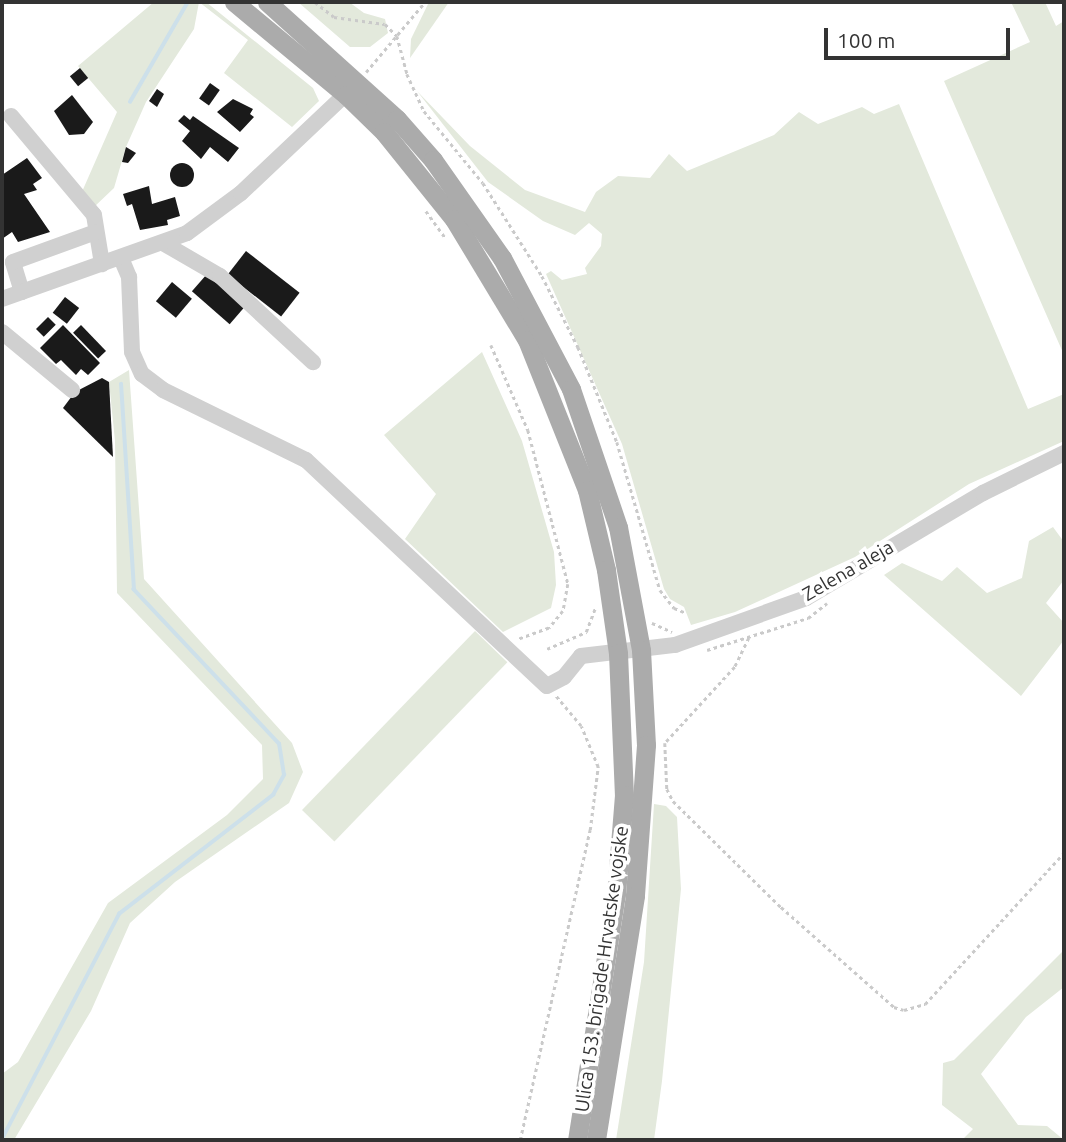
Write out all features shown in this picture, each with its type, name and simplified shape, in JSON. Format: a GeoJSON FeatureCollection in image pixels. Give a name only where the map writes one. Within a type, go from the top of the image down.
{"type":"FeatureCollection","features":[{"type":"Feature","properties":{"kind":"main road","name":"Ulica 153. brigade Hrvatske vojske"},"geometry":{"type":"LineString","coordinates":[[234,2],[353,88],[454,219],[527,340],[587,490],[606,570],[618,653],[622,836],[577,1140]]}},
{"type":"Feature","properties":{"kind":"main road","name":"Ulica 153. brigade Hrvatske vojske"},"geometry":{"type":"LineString","coordinates":[[267,2],[353,88],[433,160],[467,206],[545,333],[608,494],[627,564],[641,650],[646,745],[641,835],[596,1140]]}},
{"type":"Feature","properties":{"kind":"street"},"geometry":{"type":"LineString","coordinates":[[2,299],[163,243],[209,219],[241,193],[353,88]]}},
{"type":"Feature","properties":{"kind":"street"},"geometry":{"type":"LineString","coordinates":[[10,116],[94,215],[102,264]]}},
{"type":"Feature","properties":{"kind":"street"},"geometry":{"type":"LineString","coordinates":[[22,292],[13,262],[96,232]]}},
{"type":"Feature","properties":{"kind":"street"},"geometry":{"type":"LineString","coordinates":[[163,243],[220,276],[313,362]]}},
{"type":"Feature","properties":{"kind":"street"},"geometry":{"type":"LineString","coordinates":[[121,258],[129,277],[132,352],[142,374],[163,390],[306,460],[547,686]]}},
{"type":"Feature","properties":{"kind":"street"},"geometry":{"type":"LineString","coordinates":[[2,332],[72,390]]}},
{"type":"Feature","properties":{"kind":"street","name":"Zelena aleja"},"geometry":{"type":"LineString","coordinates":[[547,686],[564,677],[581,656],[675,645],[806,598],[983,493],[1064,453]]}},
{"type":"Feature","properties":{"kind":"path"},"geometry":{"type":"LineString","coordinates":[[315,2],[334,17],[363,17],[385,24],[397,36]]}},
{"type":"Feature","properties":{"kind":"path"},"geometry":{"type":"LineString","coordinates":[[353,88],[425,2]]}},
{"type":"Feature","properties":{"kind":"path"},"geometry":{"type":"LineString","coordinates":[[420,202],[451,241]]}},
{"type":"Feature","properties":{"kind":"path"},"geometry":{"type":"LineString","coordinates":[[491,345],[528,430],[562,548],[568,584],[563,611],[549,628],[502,646]]}},
{"type":"Feature","properties":{"kind":"path"},"geometry":{"type":"LineString","coordinates":[[547,649],[586,632],[596,606]]}},
{"type":"Feature","properties":{"kind":"path"},"geometry":{"type":"LineString","coordinates":[[749,638],[735,667],[665,743],[667,789],[673,801],[781,907],[894,1007],[904,1010],[925,1004],[1064,853]]}},
{"type":"Feature","properties":{"kind":"path"},"geometry":{"type":"LineString","coordinates":[[520,1140],[590,830],[598,767],[581,726],[547,686]]}},
{"type":"Feature","properties":{"kind":"shaded area"},"geometry":{"type":"Polygon","coordinates":[[[154,2],[199,2],[194,29],[146,102],[126,147],[114,188],[93,208],[81,194],[117,112],[78,66],[154,2]]]}},
{"type":"Feature","properties":{"kind":"shaded area"},"geometry":{"type":"Polygon","coordinates":[[[199,2],[206,2],[313,88],[319,101],[292,127],[224,73],[248,40],[199,2]]]}},
{"type":"Feature","properties":{"kind":"shaded area"},"geometry":{"type":"Polygon","coordinates":[[[298,2],[349,2],[364,13],[385,19],[388,33],[370,47],[350,47],[298,2]]]}},
{"type":"Feature","properties":{"kind":"shaded area"},"geometry":{"type":"Polygon","coordinates":[[[429,2],[449,2],[410,58],[411,39],[429,2]]]}},
{"type":"Feature","properties":{"kind":"shaded area"},"geometry":{"type":"Polygon","coordinates":[[[1011,2],[1045,2],[1056,26],[1064,21],[1064,355],[944,81],[1030,42],[1011,2]]]}},
{"type":"Feature","properties":{"kind":"shaded area"},"geometry":{"type":"Polygon","coordinates":[[[417,91],[470,146],[525,190],[585,212],[596,192],[618,176],[650,178],[669,154],[687,171],[774,135],[799,112],[818,124],[862,107],[874,114],[899,104],[1028,409],[1064,394],[1064,441],[969,484],[855,557],[735,612],[691,625],[684,607],[670,599],[664,589],[622,444],[546,274],[551,271],[562,280],[587,274],[585,268],[601,246],[602,234],[589,223],[575,235],[543,221],[488,182],[417,91]]]}},
{"type":"Feature","properties":{"kind":"shaded area"},"geometry":{"type":"Polygon","coordinates":[[[482,352],[522,441],[554,552],[556,585],[551,608],[503,632],[405,539],[436,494],[384,435],[482,352]]]}},
{"type":"Feature","properties":{"kind":"shaded area"},"geometry":{"type":"Polygon","coordinates":[[[129,370],[144,579],[292,743],[303,772],[289,803],[175,882],[130,923],[91,1011],[14,1140],[2,1140],[2,1074],[18,1062],[108,903],[227,815],[263,779],[262,745],[117,593],[115,441],[109,382],[129,370]]]}},
{"type":"Feature","properties":{"kind":"shaded area"},"geometry":{"type":"Polygon","coordinates":[[[1053,527],[1064,542],[1064,580],[1046,603],[1064,623],[1064,640],[1021,696],[884,575],[902,563],[942,581],[957,567],[987,593],[1022,578],[1029,541],[1053,527]]]}},
{"type":"Feature","properties":{"kind":"shaded area"},"geometry":{"type":"Polygon","coordinates":[[[475,631],[507,662],[334,841],[302,810],[475,631]]]}},
{"type":"Feature","properties":{"kind":"shaded area"},"geometry":{"type":"Polygon","coordinates":[[[654,804],[666,806],[677,817],[681,889],[662,1081],[654,1140],[616,1140],[644,962],[654,804]]]}},
{"type":"Feature","properties":{"kind":"shaded area"},"geometry":{"type":"Polygon","coordinates":[[[1064,950],[1064,987],[1026,1017],[981,1074],[1018,1125],[1047,1126],[1064,1140],[962,1140],[973,1129],[942,1105],[943,1063],[954,1060],[1064,950]]]}},
{"type":"Feature","properties":{"kind":"building"},"geometry":{"type":"Polygon","coordinates":[[[80,68],[88,78],[78,86],[70,76],[80,68]]]}},
{"type":"Feature","properties":{"kind":"building"},"geometry":{"type":"Polygon","coordinates":[[[210,83],[220,90],[209,105],[199,99],[210,83]]]}},
{"type":"Feature","properties":{"kind":"building"},"geometry":{"type":"Polygon","coordinates":[[[157,89],[164,94],[157,107],[149,101],[157,89]]]}},
{"type":"Feature","properties":{"kind":"building"},"geometry":{"type":"Polygon","coordinates":[[[72,95],[93,122],[84,134],[69,135],[54,111],[72,95]]]}},
{"type":"Feature","properties":{"kind":"building"},"geometry":{"type":"Polygon","coordinates":[[[233,99],[253,109],[250,114],[254,117],[240,132],[217,112],[233,99]]]}},
{"type":"Feature","properties":{"kind":"building"},"geometry":{"type":"Polygon","coordinates":[[[184,115],[190,120],[193,116],[239,148],[228,162],[210,147],[201,159],[182,141],[190,131],[178,121],[184,115]]]}},
{"type":"Feature","properties":{"kind":"building"},"geometry":{"type":"Polygon","coordinates":[[[126,147],[136,153],[128,163],[122,162],[126,147]]]}},
{"type":"Feature","properties":{"kind":"building"},"geometry":{"type":"Polygon","coordinates":[[[27,158],[42,178],[33,184],[37,190],[24,194],[50,232],[18,242],[12,232],[2,239],[2,175],[27,158]]]}},
{"type":"Feature","properties":{"kind":"building"},"geometry":{"type":"Polygon","coordinates":[[[182,163],[191,166],[194,175],[191,184],[182,187],[173,184],[170,175],[173,166],[182,163]]]}},
{"type":"Feature","properties":{"kind":"building"},"geometry":{"type":"Polygon","coordinates":[[[149,186],[152,204],[175,197],[180,216],[167,220],[168,225],[140,230],[132,204],[127,206],[123,194],[149,186]]]}},
{"type":"Feature","properties":{"kind":"building"},"geometry":{"type":"Polygon","coordinates":[[[246,251],[300,293],[281,317],[228,275],[246,251]]]}},
{"type":"Feature","properties":{"kind":"building"},"geometry":{"type":"Polygon","coordinates":[[[207,274],[245,307],[230,324],[192,291],[207,274]]]}},
{"type":"Feature","properties":{"kind":"building"},"geometry":{"type":"Polygon","coordinates":[[[172,282],[192,299],[176,318],[156,301],[172,282]]]}},
{"type":"Feature","properties":{"kind":"building"},"geometry":{"type":"Polygon","coordinates":[[[65,297],[79,308],[67,324],[53,313],[65,297]]]}},
{"type":"Feature","properties":{"kind":"building"},"geometry":{"type":"Polygon","coordinates":[[[48,317],[56,325],[44,337],[36,329],[48,317]]]}},
{"type":"Feature","properties":{"kind":"building"},"geometry":{"type":"Polygon","coordinates":[[[63,325],[100,363],[88,375],[81,369],[76,375],[61,360],[56,364],[40,348],[63,325]]]}},
{"type":"Feature","properties":{"kind":"building"},"geometry":{"type":"Polygon","coordinates":[[[81,325],[106,351],[98,359],[73,333],[81,325]]]}},
{"type":"Feature","properties":{"kind":"building"},"geometry":{"type":"Polygon","coordinates":[[[102,378],[109,382],[113,457],[63,408],[75,392],[102,378]]]}},
{"type":"Feature","properties":{"kind":"waterway"},"geometry":{"type":"LineString","coordinates":[[130,102],[188,2]]}},
{"type":"Feature","properties":{"kind":"waterway"},"geometry":{"type":"LineString","coordinates":[[2,1139],[119,914],[273,795],[284,775],[279,744],[134,590],[121,384]]}}]}
